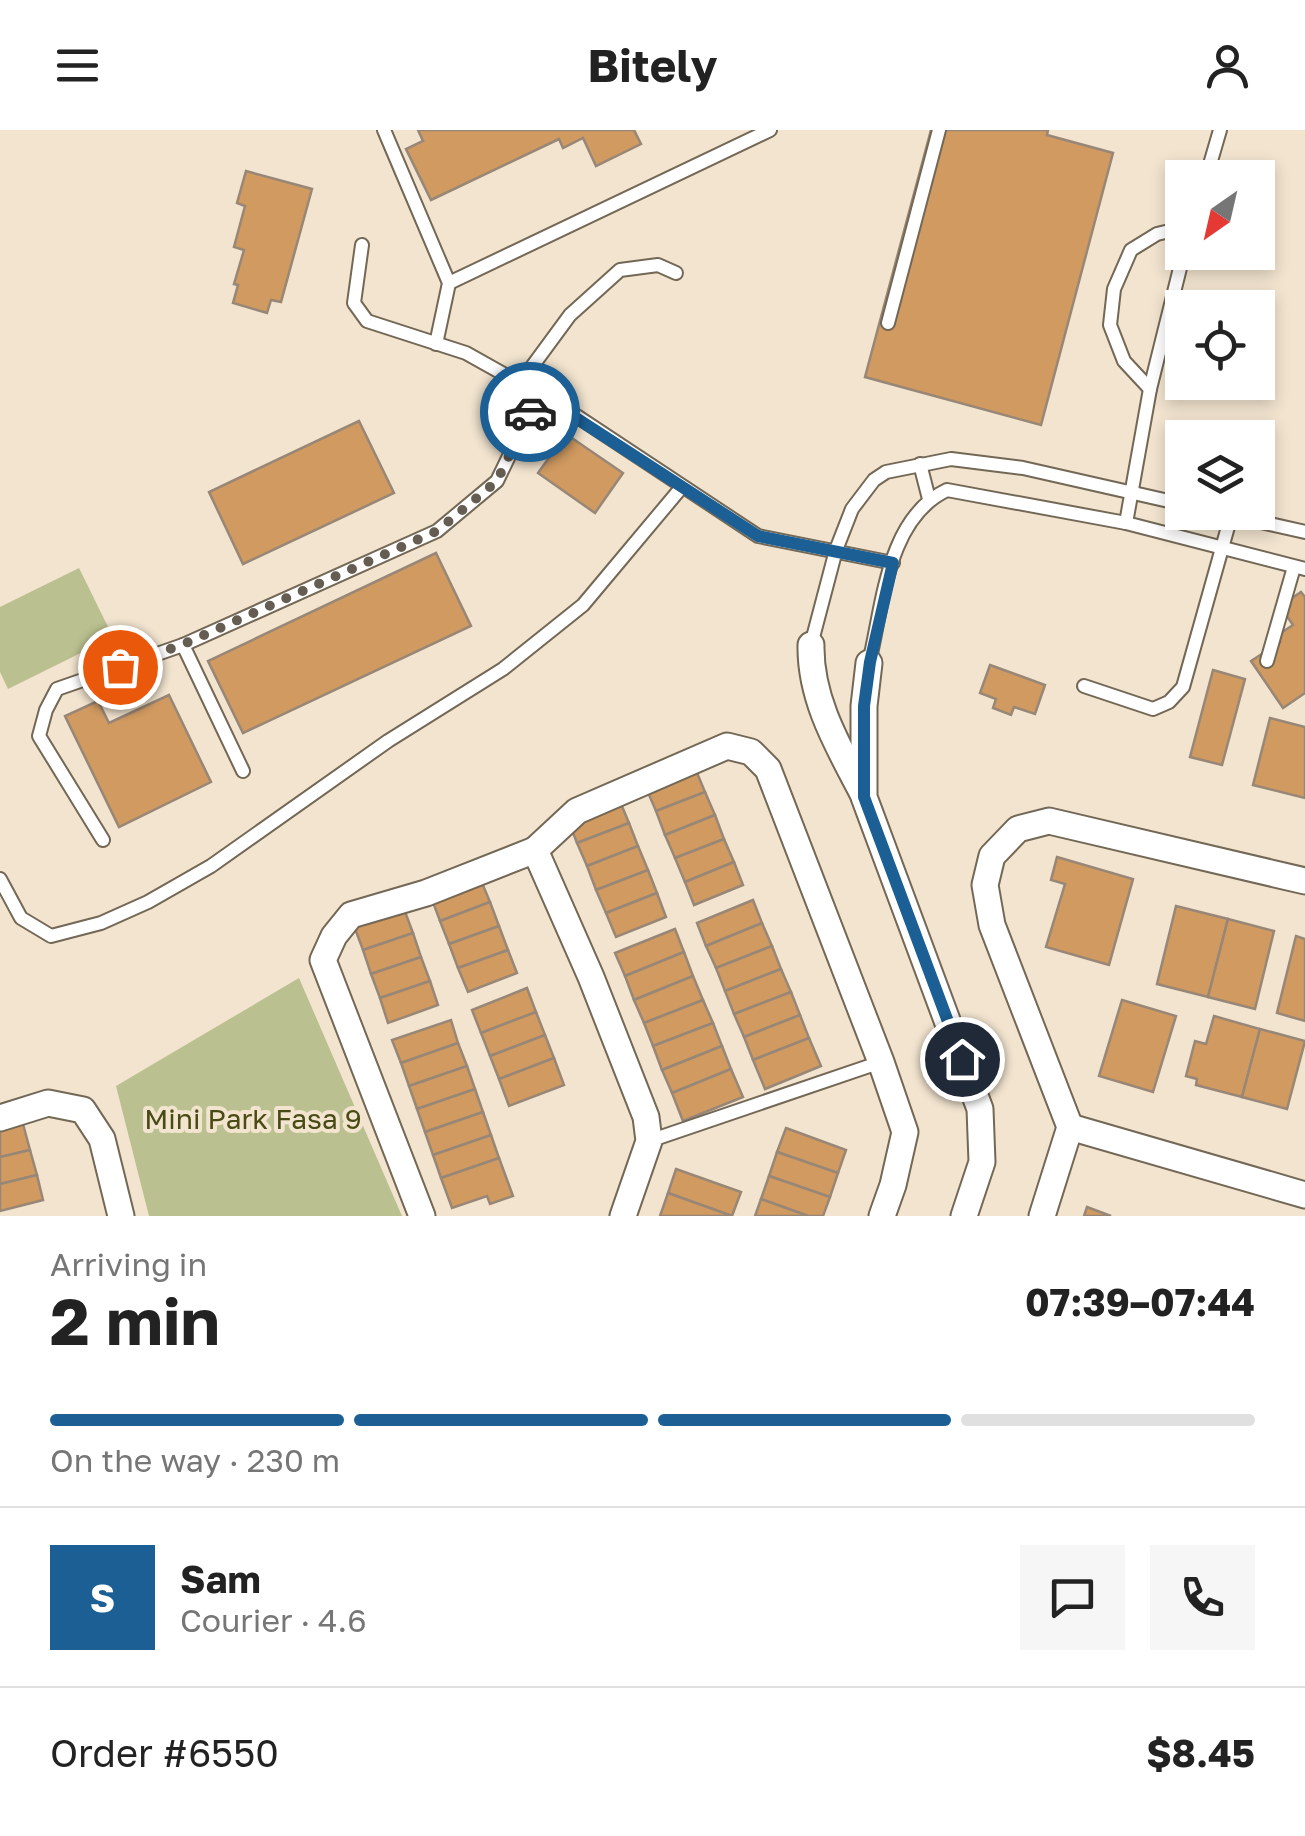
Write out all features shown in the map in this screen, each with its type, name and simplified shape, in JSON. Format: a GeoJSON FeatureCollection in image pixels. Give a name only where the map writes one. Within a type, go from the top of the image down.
{"type":"FeatureCollection","features":[{"type":"Feature","properties":{"kind":"street"},"geometry":{"type":"LineString","coordinates":[[811,645],[810,670],[820,705],[864,797],[980,1109],[982,1162],[964,1216]]}},
{"type":"Feature","properties":{"kind":"street"},"geometry":{"type":"LineString","coordinates":[[864,797],[864,706],[870,662]]}},
{"type":"Feature","properties":{"kind":"street"},"geometry":{"type":"LineString","coordinates":[[422,1216],[323,960],[334,936],[351,915],[426,893],[535,850],[577,811],[727,746],[751,752],[768,769],[881,1062],[904,1132],[894,1185],[882,1216]]}},
{"type":"Feature","properties":{"kind":"street"},"geometry":{"type":"LineString","coordinates":[[1042,1216],[1070,1128],[992,925],[985,885],[992,856],[1018,829],[1049,821],[1305,881]]}},
{"type":"Feature","properties":{"kind":"street"},"geometry":{"type":"LineString","coordinates":[[535,850],[646,1117],[650,1141],[623,1216]]}},
{"type":"Feature","properties":{"kind":"street"},"geometry":{"type":"LineString","coordinates":[[0,1118],[48,1103],[83,1110],[102,1139],[121,1216]]}},
{"type":"Feature","properties":{"kind":"street"},"geometry":{"type":"LineString","coordinates":[[1070,1128],[1305,1195]]}},
{"type":"Feature","properties":{"kind":"lane"},"geometry":{"type":"LineString","coordinates":[[384,130],[449,284],[436,344]]}},
{"type":"Feature","properties":{"kind":"lane"},"geometry":{"type":"LineString","coordinates":[[449,284],[770,130]]}},
{"type":"Feature","properties":{"kind":"lane"},"geometry":{"type":"LineString","coordinates":[[888,323],[939,130]]}},
{"type":"Feature","properties":{"kind":"lane"},"geometry":{"type":"LineString","coordinates":[[1211,160],[1220,130]]}},
{"type":"Feature","properties":{"kind":"lane"},"geometry":{"type":"LineString","coordinates":[[1150,389],[1124,361],[1110,325],[1114,289],[1131,250],[1165,232]]}},
{"type":"Feature","properties":{"kind":"lane"},"geometry":{"type":"LineString","coordinates":[[362,245],[354,303],[368,321],[466,353],[539,394],[758,536],[893,563]]}},
{"type":"Feature","properties":{"kind":"lane"},"geometry":{"type":"LineString","coordinates":[[520,383],[570,314],[620,270],[658,266],[676,273]]}},
{"type":"Feature","properties":{"kind":"lane"},"geometry":{"type":"LineString","coordinates":[[1126,523],[1150,389],[1180,270]]}},
{"type":"Feature","properties":{"kind":"lane"},"geometry":{"type":"LineString","coordinates":[[103,840],[39,736],[57,689],[184,644],[437,531],[497,481],[539,394]]}},
{"type":"Feature","properties":{"kind":"lane"},"geometry":{"type":"LineString","coordinates":[[811,645],[836,550],[852,509],[874,480],[886,472],[950,459],[1023,468],[1165,500]]}},
{"type":"Feature","properties":{"kind":"lane"},"geometry":{"type":"LineString","coordinates":[[920,464],[929,498]]}},
{"type":"Feature","properties":{"kind":"lane"},"geometry":{"type":"LineString","coordinates":[[0,878],[21,918],[51,936],[102,923],[164,893],[210,866],[516,658],[583,605],[681,488]]}},
{"type":"Feature","properties":{"kind":"lane"},"geometry":{"type":"LineString","coordinates":[[870,662],[893,563],[905,531],[929,498],[947,490],[1126,523],[1300,568],[1267,661]]}},
{"type":"Feature","properties":{"kind":"lane"},"geometry":{"type":"LineString","coordinates":[[1275,525],[1305,532]]}},
{"type":"Feature","properties":{"kind":"lane"},"geometry":{"type":"LineString","coordinates":[[1084,686],[1154,709],[1169,702],[1183,687],[1224,547],[1224,530]]}},
{"type":"Feature","properties":{"kind":"lane"},"geometry":{"type":"LineString","coordinates":[[184,644],[243,771]]}},
{"type":"Feature","properties":{"kind":"lane"},"geometry":{"type":"LineString","coordinates":[[650,1141],[881,1062]]}},
{"type":"Feature","properties":{"kind":"green space"},"geometry":{"type":"Polygon","coordinates":[[[79,568],[113,637],[8,689],[0,672],[0,607],[79,568]]]}},
{"type":"Feature","properties":{"kind":"green space","name":"Mini Park Fasa 9"},"geometry":{"type":"Polygon","coordinates":[[[299,978],[402,1216],[149,1216],[116,1086],[299,978]]]}},
{"type":"Feature","properties":{"kind":"building"},"geometry":{"type":"Polygon","coordinates":[[[418,130],[634,130],[641,144],[596,166],[583,138],[563,148],[559,139],[431,200],[406,149],[423,141],[418,130]]]}},
{"type":"Feature","properties":{"kind":"building"},"geometry":{"type":"Polygon","coordinates":[[[931,130],[1048,130],[1047,135],[1113,153],[1041,425],[865,377],[931,130]]]}},
{"type":"Feature","properties":{"kind":"building"},"geometry":{"type":"Polygon","coordinates":[[[246,171],[312,189],[281,302],[271,300],[267,313],[233,303],[244,250],[234,247],[245,206],[237,203],[246,171]]]}},
{"type":"Feature","properties":{"kind":"building"},"geometry":{"type":"Polygon","coordinates":[[[359,421],[394,493],[243,564],[209,492],[359,421]]]}},
{"type":"Feature","properties":{"kind":"building"},"geometry":{"type":"Polygon","coordinates":[[[566,434],[623,473],[595,513],[538,473],[566,434]]]}},
{"type":"Feature","properties":{"kind":"building"},"geometry":{"type":"Polygon","coordinates":[[[436,553],[471,626],[243,733],[208,661],[436,553]]]}},
{"type":"Feature","properties":{"kind":"building"},"geometry":{"type":"Polygon","coordinates":[[[1301,592],[1305,597],[1305,693],[1283,708],[1251,661],[1280,642],[1276,636],[1293,625],[1280,606],[1301,592]]]}},
{"type":"Feature","properties":{"kind":"building"},"geometry":{"type":"Polygon","coordinates":[[[990,665],[1045,685],[1035,714],[1014,707],[1011,715],[993,708],[996,699],[980,693],[990,665]]]}},
{"type":"Feature","properties":{"kind":"building"},"geometry":{"type":"Polygon","coordinates":[[[1213,670],[1245,679],[1222,765],[1190,757],[1213,670]]]}},
{"type":"Feature","properties":{"kind":"building"},"geometry":{"type":"Polygon","coordinates":[[[169,695],[211,782],[119,827],[65,716],[98,701],[109,723],[169,695]]]}},
{"type":"Feature","properties":{"kind":"building"},"geometry":{"type":"Polygon","coordinates":[[[1270,718],[1305,727],[1305,798],[1253,785],[1270,718]]]}},
{"type":"Feature","properties":{"kind":"building"},"geometry":{"type":"Polygon","coordinates":[[[695,768],[705,792],[656,811],[646,788],[695,768]]]}},
{"type":"Feature","properties":{"kind":"building"},"geometry":{"type":"Polygon","coordinates":[[[705,792],[715,815],[665,835],[656,811],[705,792]]]}},
{"type":"Feature","properties":{"kind":"building"},"geometry":{"type":"Polygon","coordinates":[[[619,799],[629,823],[577,843],[568,820],[619,799]]]}},
{"type":"Feature","properties":{"kind":"building"},"geometry":{"type":"Polygon","coordinates":[[[715,815],[724,839],[675,858],[665,835],[715,815]]]}},
{"type":"Feature","properties":{"kind":"building"},"geometry":{"type":"Polygon","coordinates":[[[629,823],[638,846],[587,866],[577,843],[629,823]]]}},
{"type":"Feature","properties":{"kind":"building"},"geometry":{"type":"Polygon","coordinates":[[[724,839],[734,862],[685,882],[675,858],[724,839]]]}},
{"type":"Feature","properties":{"kind":"building"},"geometry":{"type":"Polygon","coordinates":[[[638,846],[648,870],[596,890],[587,866],[638,846]]]}},
{"type":"Feature","properties":{"kind":"building"},"geometry":{"type":"Polygon","coordinates":[[[1057,857],[1133,879],[1109,965],[1046,947],[1065,884],[1051,880],[1057,857]]]}},
{"type":"Feature","properties":{"kind":"building"},"geometry":{"type":"Polygon","coordinates":[[[734,862],[743,885],[694,905],[685,882],[734,862]]]}},
{"type":"Feature","properties":{"kind":"building"},"geometry":{"type":"Polygon","coordinates":[[[648,870],[657,893],[606,913],[596,890],[648,870]]]}},
{"type":"Feature","properties":{"kind":"building"},"geometry":{"type":"Polygon","coordinates":[[[480,878],[490,902],[440,921],[431,897],[480,878]]]}},
{"type":"Feature","properties":{"kind":"building"},"geometry":{"type":"Polygon","coordinates":[[[657,893],[666,917],[616,937],[606,913],[657,893]]]}},
{"type":"Feature","properties":{"kind":"building"},"geometry":{"type":"Polygon","coordinates":[[[753,900],[762,923],[706,946],[697,923],[753,900]]]}},
{"type":"Feature","properties":{"kind":"building"},"geometry":{"type":"Polygon","coordinates":[[[490,902],[499,926],[449,944],[440,921],[490,902]]]}},
{"type":"Feature","properties":{"kind":"building"},"geometry":{"type":"Polygon","coordinates":[[[1176,906],[1228,919],[1208,997],[1157,984],[1176,906]]]}},
{"type":"Feature","properties":{"kind":"building"},"geometry":{"type":"Polygon","coordinates":[[[404,909],[413,933],[363,950],[354,926],[404,909]]]}},
{"type":"Feature","properties":{"kind":"building"},"geometry":{"type":"Polygon","coordinates":[[[1228,919],[1274,931],[1255,1009],[1208,997],[1228,919]]]}},
{"type":"Feature","properties":{"kind":"building"},"geometry":{"type":"Polygon","coordinates":[[[762,923],[772,946],[716,968],[706,946],[762,923]]]}},
{"type":"Feature","properties":{"kind":"building"},"geometry":{"type":"Polygon","coordinates":[[[499,926],[508,950],[458,968],[449,944],[499,926]]]}},
{"type":"Feature","properties":{"kind":"building"},"geometry":{"type":"Polygon","coordinates":[[[675,929],[684,952],[625,976],[615,953],[675,929]]]}},
{"type":"Feature","properties":{"kind":"building"},"geometry":{"type":"Polygon","coordinates":[[[413,933],[421,957],[371,974],[363,950],[413,933]]]}},
{"type":"Feature","properties":{"kind":"building"},"geometry":{"type":"Polygon","coordinates":[[[1296,936],[1305,939],[1305,1021],[1277,1013],[1296,936]]]}},
{"type":"Feature","properties":{"kind":"building"},"geometry":{"type":"Polygon","coordinates":[[[772,946],[781,969],[725,991],[716,968],[772,946]]]}},
{"type":"Feature","properties":{"kind":"building"},"geometry":{"type":"Polygon","coordinates":[[[508,950],[517,973],[468,992],[458,968],[508,950]]]}},
{"type":"Feature","properties":{"kind":"building"},"geometry":{"type":"Polygon","coordinates":[[[684,952],[693,976],[634,1000],[625,976],[684,952]]]}},
{"type":"Feature","properties":{"kind":"building"},"geometry":{"type":"Polygon","coordinates":[[[421,957],[430,981],[380,998],[371,974],[421,957]]]}},
{"type":"Feature","properties":{"kind":"building"},"geometry":{"type":"Polygon","coordinates":[[[781,969],[791,992],[734,1014],[725,991],[781,969]]]}},
{"type":"Feature","properties":{"kind":"building"},"geometry":{"type":"Polygon","coordinates":[[[693,976],[703,1000],[644,1023],[634,1000],[693,976]]]}},
{"type":"Feature","properties":{"kind":"building"},"geometry":{"type":"Polygon","coordinates":[[[430,981],[438,1005],[388,1023],[380,998],[430,981]]]}},
{"type":"Feature","properties":{"kind":"building"},"geometry":{"type":"Polygon","coordinates":[[[527,988],[536,1012],[481,1033],[472,1010],[527,988]]]}},
{"type":"Feature","properties":{"kind":"building"},"geometry":{"type":"Polygon","coordinates":[[[791,992],[800,1015],[744,1037],[734,1014],[791,992]]]}},
{"type":"Feature","properties":{"kind":"building"},"geometry":{"type":"Polygon","coordinates":[[[703,1000],[713,1023],[653,1046],[644,1023],[703,1000]]]}},
{"type":"Feature","properties":{"kind":"building"},"geometry":{"type":"Polygon","coordinates":[[[1122,1000],[1176,1016],[1153,1092],[1099,1076],[1122,1000]]]}},
{"type":"Feature","properties":{"kind":"building"},"geometry":{"type":"Polygon","coordinates":[[[536,1012],[545,1035],[490,1056],[481,1033],[536,1012]]]}},
{"type":"Feature","properties":{"kind":"building"},"geometry":{"type":"Polygon","coordinates":[[[800,1015],[809,1038],[753,1060],[744,1037],[800,1015]]]}},
{"type":"Feature","properties":{"kind":"building"},"geometry":{"type":"Polygon","coordinates":[[[1214,1016],[1260,1029],[1242,1097],[1196,1085],[1197,1079],[1186,1076],[1195,1041],[1206,1044],[1214,1016]]]}},
{"type":"Feature","properties":{"kind":"building"},"geometry":{"type":"Polygon","coordinates":[[[451,1020],[458,1043],[401,1063],[392,1040],[451,1020]]]}},
{"type":"Feature","properties":{"kind":"building"},"geometry":{"type":"Polygon","coordinates":[[[713,1023],[722,1046],[662,1070],[653,1046],[713,1023]]]}},
{"type":"Feature","properties":{"kind":"building"},"geometry":{"type":"Polygon","coordinates":[[[1260,1029],[1305,1041],[1287,1109],[1242,1097],[1260,1029]]]}},
{"type":"Feature","properties":{"kind":"building"},"geometry":{"type":"Polygon","coordinates":[[[545,1035],[554,1058],[499,1079],[490,1056],[545,1035]]]}},
{"type":"Feature","properties":{"kind":"building"},"geometry":{"type":"Polygon","coordinates":[[[809,1038],[821,1066],[765,1089],[753,1060],[809,1038]]]}},
{"type":"Feature","properties":{"kind":"building"},"geometry":{"type":"Polygon","coordinates":[[[458,1043],[467,1066],[409,1086],[401,1063],[458,1043]]]}},
{"type":"Feature","properties":{"kind":"building"},"geometry":{"type":"Polygon","coordinates":[[[722,1046],[731,1069],[672,1093],[662,1070],[722,1046]]]}},
{"type":"Feature","properties":{"kind":"building"},"geometry":{"type":"Polygon","coordinates":[[[554,1058],[564,1085],[509,1106],[499,1079],[554,1058]]]}},
{"type":"Feature","properties":{"kind":"building"},"geometry":{"type":"Polygon","coordinates":[[[467,1066],[475,1089],[417,1109],[409,1086],[467,1066]]]}},
{"type":"Feature","properties":{"kind":"building"},"geometry":{"type":"Polygon","coordinates":[[[731,1069],[743,1097],[683,1121],[672,1093],[731,1069]]]}},
{"type":"Feature","properties":{"kind":"building"},"geometry":{"type":"Polygon","coordinates":[[[475,1089],[483,1112],[425,1132],[417,1109],[475,1089]]]}},
{"type":"Feature","properties":{"kind":"building"},"geometry":{"type":"Polygon","coordinates":[[[483,1112],[491,1135],[433,1155],[425,1132],[483,1112]]]}},
{"type":"Feature","properties":{"kind":"building"},"geometry":{"type":"Polygon","coordinates":[[[23,1124],[30,1150],[0,1157],[0,1130],[23,1124]]]}},
{"type":"Feature","properties":{"kind":"building"},"geometry":{"type":"Polygon","coordinates":[[[786,1128],[846,1150],[838,1173],[777,1152],[786,1128]]]}},
{"type":"Feature","properties":{"kind":"building"},"geometry":{"type":"Polygon","coordinates":[[[491,1135],[499,1158],[441,1178],[433,1155],[491,1135]]]}},
{"type":"Feature","properties":{"kind":"building"},"geometry":{"type":"Polygon","coordinates":[[[30,1150],[37,1175],[0,1184],[0,1157],[30,1150]]]}},
{"type":"Feature","properties":{"kind":"building"},"geometry":{"type":"Polygon","coordinates":[[[777,1152],[838,1173],[830,1197],[769,1176],[777,1152]]]}},
{"type":"Feature","properties":{"kind":"building"},"geometry":{"type":"Polygon","coordinates":[[[499,1158],[513,1196],[490,1204],[487,1196],[452,1208],[441,1178],[499,1158]]]}},
{"type":"Feature","properties":{"kind":"building"},"geometry":{"type":"Polygon","coordinates":[[[676,1169],[741,1192],[732,1216],[668,1193],[676,1169]]]}},
{"type":"Feature","properties":{"kind":"building"},"geometry":{"type":"Polygon","coordinates":[[[37,1175],[43,1200],[0,1211],[0,1184],[37,1175]]]}},
{"type":"Feature","properties":{"kind":"building"},"geometry":{"type":"Polygon","coordinates":[[[769,1176],[830,1197],[823,1216],[808,1216],[761,1199],[769,1176]]]}},
{"type":"Feature","properties":{"kind":"building"},"geometry":{"type":"Polygon","coordinates":[[[668,1193],[732,1216],[660,1216],[668,1193]]]}},
{"type":"Feature","properties":{"kind":"building"},"geometry":{"type":"Polygon","coordinates":[[[761,1199],[808,1216],[755,1216],[761,1199]]]}},
{"type":"Feature","properties":{"kind":"building"},"geometry":{"type":"Polygon","coordinates":[[[1087,1207],[1111,1216],[1084,1216],[1087,1207]]]}},
{"type":"Feature","properties":{"kind":"way so far"},"geometry":{"type":"LineString","coordinates":[[120,667],[184,644],[437,531],[497,481],[530,412]]}},
{"type":"Feature","properties":{"kind":"route"},"geometry":{"type":"LineString","coordinates":[[530,412],[539,394],[758,536],[893,563],[864,706],[864,797],[962,1059]]}}]}
